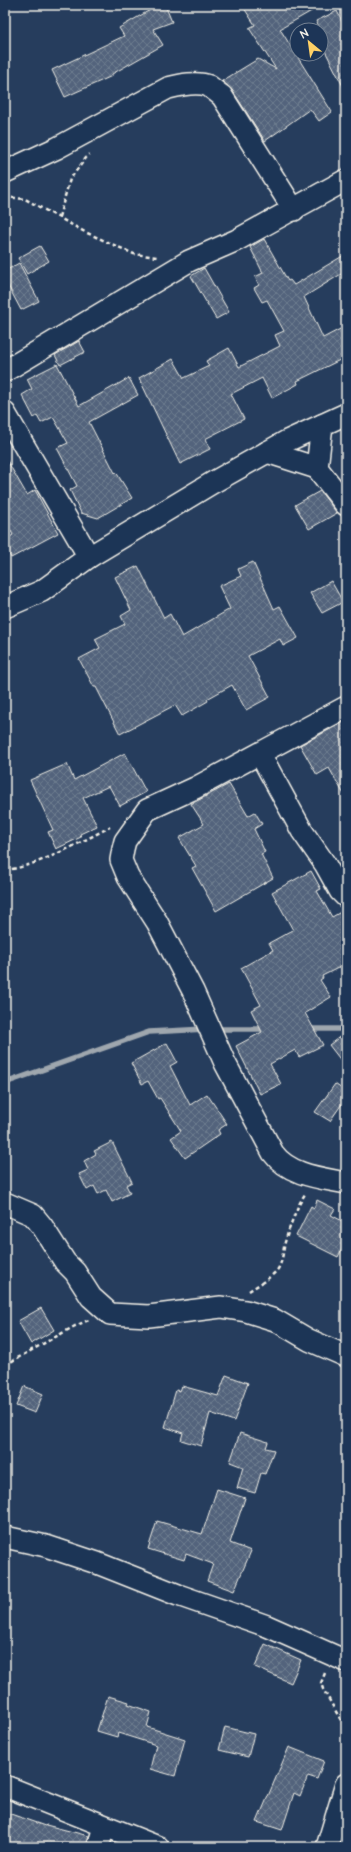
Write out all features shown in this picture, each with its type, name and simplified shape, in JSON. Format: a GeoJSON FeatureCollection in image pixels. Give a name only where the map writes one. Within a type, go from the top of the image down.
{"type":"FeatureCollection","features":[{"type":"Feature","properties":{"kind":"street"},"geometry":{"type":"LineString","coordinates":[[5,172],[57,148],[168,88],[181,84],[196,84],[208,86],[222,96],[246,131],[294,210]]}},
{"type":"Feature","properties":{"kind":"street"},"geometry":{"type":"LineString","coordinates":[[5,371],[189,261],[237,240],[294,210],[346,180]]}},
{"type":"Feature","properties":{"kind":"street"},"geometry":{"type":"LineString","coordinates":[[5,413],[89,557]]}},
{"type":"Feature","properties":{"kind":"street"},"geometry":{"type":"LineString","coordinates":[[5,607],[42,591],[89,557],[212,483],[267,452],[346,414]]}},
{"type":"Feature","properties":{"kind":"street"},"geometry":{"type":"LineString","coordinates":[[317,468],[322,425]]}},
{"type":"Feature","properties":{"kind":"street"},"geometry":{"type":"LineString","coordinates":[[267,452],[317,468],[346,505]]}},
{"type":"Feature","properties":{"kind":"street"},"geometry":{"type":"LineString","coordinates":[[346,707],[195,788],[147,810],[125,841],[121,860],[128,877],[157,922],[193,991],[225,1063],[279,1162],[289,1168],[316,1177],[346,1183]]}},
{"type":"Feature","properties":{"kind":"street"},"geometry":{"type":"LineString","coordinates":[[260,754],[302,831],[346,898]]}},
{"type":"Feature","properties":{"kind":"street"},"geometry":{"type":"LineString","coordinates":[[5,1203],[33,1215],[42,1226],[65,1262],[75,1272],[91,1297],[110,1314],[149,1316],[221,1307],[276,1320],[309,1340],[346,1356]]}},
{"type":"Feature","properties":{"kind":"street"},"geometry":{"type":"LineString","coordinates":[[5,1537],[46,1546],[97,1563],[178,1595],[267,1626],[344,1660]]}},
{"type":"Feature","properties":{"kind":"street"},"geometry":{"type":"LineString","coordinates":[[327,1847],[346,1784]]}},
{"type":"Feature","properties":{"kind":"street"},"geometry":{"type":"LineString","coordinates":[[5,1786],[104,1827],[158,1847]]}},
{"type":"Feature","properties":{"kind":"street"},"geometry":{"type":"LineString","coordinates":[[98,1847],[104,1827]]}},
{"type":"Feature","properties":{"kind":"path"},"geometry":{"type":"LineString","coordinates":[[59,217],[70,178],[93,151]]}},
{"type":"Feature","properties":{"kind":"path"},"geometry":{"type":"LineString","coordinates":[[5,197],[25,199],[85,232],[134,254],[158,257]]}},
{"type":"Feature","properties":{"kind":"path"},"geometry":{"type":"LineString","coordinates":[[5,870],[28,864],[83,841],[115,825]]}},
{"type":"Feature","properties":{"kind":"path"},"geometry":{"type":"LineString","coordinates":[[248,1291],[262,1283],[277,1270],[282,1260],[285,1243],[293,1218],[316,1177]]}},
{"type":"Feature","properties":{"kind":"path"},"geometry":{"type":"LineString","coordinates":[[5,1366],[75,1326],[94,1318],[110,1314]]}},
{"type":"Feature","properties":{"kind":"path"},"geometry":{"type":"LineString","coordinates":[[344,1660],[322,1675],[321,1683],[346,1729]]}},
{"type":"Feature","properties":{"kind":"building"},"geometry":{"type":"Polygon","coordinates":[[[148,5],[165,5],[172,22],[153,29],[163,45],[112,74],[112,76],[65,97],[52,70],[124,36],[119,28],[150,10],[148,5]]]}},
{"type":"Feature","properties":{"kind":"building"},"geometry":{"type":"Polygon","coordinates":[[[242,5],[322,5],[292,22],[289,22],[289,24],[280,29],[289,43],[289,62],[301,62],[332,112],[319,121],[310,109],[265,141],[232,90],[222,81],[258,59],[276,69],[249,28],[255,25],[242,5]]]}},
{"type":"Feature","properties":{"kind":"building"},"geometry":{"type":"Polygon","coordinates":[[[337,11],[346,29],[346,92],[329,59],[329,22],[316,21],[337,11]]]}},
{"type":"Feature","properties":{"kind":"building"},"geometry":{"type":"Polygon","coordinates":[[[264,239],[288,281],[290,280],[294,285],[346,254],[346,271],[304,297],[323,338],[346,326],[346,357],[297,381],[298,384],[272,398],[262,378],[231,394],[244,419],[205,439],[210,449],[180,464],[139,378],[173,359],[184,378],[209,366],[206,361],[229,348],[239,367],[280,346],[275,335],[284,331],[267,300],[262,302],[254,288],[259,285],[255,277],[263,273],[250,247],[264,239]]]}},
{"type":"Feature","properties":{"kind":"building"},"geometry":{"type":"Polygon","coordinates":[[[40,246],[49,261],[27,274],[18,258],[40,246]]]}},
{"type":"Feature","properties":{"kind":"building"},"geometry":{"type":"Polygon","coordinates":[[[19,263],[39,301],[21,310],[5,280],[5,271],[19,263]]]}},
{"type":"Feature","properties":{"kind":"building"},"geometry":{"type":"Polygon","coordinates":[[[204,268],[229,312],[216,319],[191,276],[204,268]]]}},
{"type":"Feature","properties":{"kind":"building"},"geometry":{"type":"Polygon","coordinates":[[[79,341],[85,352],[60,365],[55,355],[79,341]]]}},
{"type":"Feature","properties":{"kind":"building"},"geometry":{"type":"Polygon","coordinates":[[[57,364],[79,406],[129,378],[138,395],[89,422],[115,473],[116,472],[132,498],[98,518],[81,513],[70,490],[77,486],[57,448],[68,443],[53,417],[41,423],[37,416],[34,418],[22,395],[32,389],[27,379],[57,364]]]}},
{"type":"Feature","properties":{"kind":"building"},"geometry":{"type":"Polygon","coordinates":[[[5,457],[27,495],[35,490],[58,533],[11,558],[5,547],[5,540],[13,535],[5,520],[5,457]]]}},
{"type":"Feature","properties":{"kind":"building"},"geometry":{"type":"Polygon","coordinates":[[[320,491],[337,513],[309,529],[295,505],[320,491]]]}},
{"type":"Feature","properties":{"kind":"building"},"geometry":{"type":"Polygon","coordinates":[[[253,562],[274,609],[280,606],[298,638],[283,646],[280,639],[248,656],[270,697],[246,710],[232,685],[207,699],[208,701],[182,716],[175,705],[120,734],[96,687],[94,687],[79,659],[100,648],[95,639],[125,624],[121,616],[131,610],[115,577],[138,566],[164,618],[170,614],[182,637],[230,609],[219,586],[241,576],[238,569],[253,562]]]}},
{"type":"Feature","properties":{"kind":"building"},"geometry":{"type":"Polygon","coordinates":[[[331,581],[343,602],[322,613],[310,593],[331,581]]]}},
{"type":"Feature","properties":{"kind":"building"},"geometry":{"type":"Polygon","coordinates":[[[346,721],[346,798],[329,768],[317,775],[300,745],[346,721]]]}},
{"type":"Feature","properties":{"kind":"building"},"geometry":{"type":"Polygon","coordinates":[[[125,753],[146,792],[120,806],[109,786],[83,798],[97,826],[80,834],[81,837],[56,849],[48,832],[53,830],[30,780],[67,764],[74,780],[125,753]]]}},
{"type":"Feature","properties":{"kind":"building"},"geometry":{"type":"Polygon","coordinates":[[[229,784],[248,816],[255,812],[262,824],[254,829],[265,852],[261,854],[273,878],[216,911],[192,868],[196,866],[179,838],[204,824],[191,804],[229,784]]]}},
{"type":"Feature","properties":{"kind":"building"},"geometry":{"type":"Polygon","coordinates":[[[311,871],[321,889],[317,891],[332,917],[346,909],[346,964],[322,976],[323,978],[320,980],[331,997],[305,1013],[323,1045],[299,1057],[295,1050],[270,1064],[281,1084],[260,1094],[236,1046],[262,1032],[251,1010],[261,1005],[241,968],[273,950],[269,943],[293,930],[272,892],[311,871]]]}},
{"type":"Feature","properties":{"kind":"building"},"geometry":{"type":"Polygon","coordinates":[[[346,1032],[346,1067],[329,1045],[346,1032]]]}},
{"type":"Feature","properties":{"kind":"building"},"geometry":{"type":"Polygon","coordinates":[[[167,1043],[177,1062],[170,1066],[190,1105],[207,1094],[227,1124],[218,1130],[220,1134],[185,1158],[171,1138],[181,1131],[160,1098],[158,1099],[148,1081],[142,1084],[131,1063],[167,1043]]]}},
{"type":"Feature","properties":{"kind":"building"},"geometry":{"type":"Polygon","coordinates":[[[335,1084],[346,1092],[346,1098],[330,1121],[315,1112],[335,1084]]]}},
{"type":"Feature","properties":{"kind":"building"},"geometry":{"type":"Polygon","coordinates":[[[112,1142],[132,1182],[126,1185],[130,1193],[112,1202],[106,1190],[98,1194],[94,1186],[87,1190],[79,1174],[88,1170],[84,1161],[96,1154],[94,1151],[112,1142]]]}},
{"type":"Feature","properties":{"kind":"building"},"geometry":{"type":"Polygon","coordinates":[[[317,1200],[335,1209],[331,1215],[346,1223],[346,1241],[338,1257],[296,1236],[311,1206],[314,1208],[317,1200]]]}},
{"type":"Feature","properties":{"kind":"building"},"geometry":{"type":"Polygon","coordinates":[[[41,1308],[54,1330],[31,1344],[18,1321],[41,1308]]]}},
{"type":"Feature","properties":{"kind":"building"},"geometry":{"type":"Polygon","coordinates":[[[226,1375],[248,1383],[234,1421],[210,1413],[201,1446],[181,1440],[183,1433],[165,1427],[176,1390],[180,1391],[182,1386],[218,1396],[226,1375]]]}},
{"type":"Feature","properties":{"kind":"building"},"geometry":{"type":"Polygon","coordinates":[[[24,1386],[43,1394],[35,1413],[16,1406],[24,1386]]]}},
{"type":"Feature","properties":{"kind":"building"},"geometry":{"type":"Polygon","coordinates":[[[240,1433],[268,1442],[266,1448],[274,1450],[265,1474],[261,1473],[255,1493],[237,1488],[243,1467],[230,1462],[240,1433]]]}},
{"type":"Feature","properties":{"kind":"building"},"geometry":{"type":"Polygon","coordinates":[[[217,1489],[245,1498],[230,1543],[251,1551],[234,1591],[207,1581],[213,1564],[186,1554],[184,1560],[148,1549],[157,1521],[202,1534],[217,1489]]]}},
{"type":"Feature","properties":{"kind":"building"},"geometry":{"type":"Polygon","coordinates":[[[265,1644],[301,1660],[291,1683],[255,1667],[265,1644]]]}},
{"type":"Feature","properties":{"kind":"building"},"geometry":{"type":"Polygon","coordinates":[[[108,1696],[129,1702],[128,1704],[151,1712],[147,1727],[185,1739],[175,1776],[150,1769],[156,1745],[118,1733],[117,1737],[97,1731],[108,1696]]]}},
{"type":"Feature","properties":{"kind":"building"},"geometry":{"type":"Polygon","coordinates":[[[225,1727],[254,1734],[248,1757],[219,1750],[225,1727]]]}},
{"type":"Feature","properties":{"kind":"building"},"geometry":{"type":"Polygon","coordinates":[[[289,1747],[324,1761],[317,1779],[308,1776],[300,1796],[294,1793],[282,1830],[257,1822],[289,1747]]]}},
{"type":"Feature","properties":{"kind":"building"},"geometry":{"type":"Polygon","coordinates":[[[5,1812],[45,1826],[89,1836],[86,1847],[5,1847],[5,1812]]]}},
{"type":"Feature","properties":{"kind":"waterway"},"geometry":{"type":"LineString","coordinates":[[5,1083],[149,1032],[206,1029]]}},
{"type":"Feature","properties":{"kind":"waterway"},"geometry":{"type":"LineString","coordinates":[[214,1029],[268,1029]]}},
{"type":"Feature","properties":{"kind":"waterway"},"geometry":{"type":"LineString","coordinates":[[306,1029],[346,1029]]}}]}
